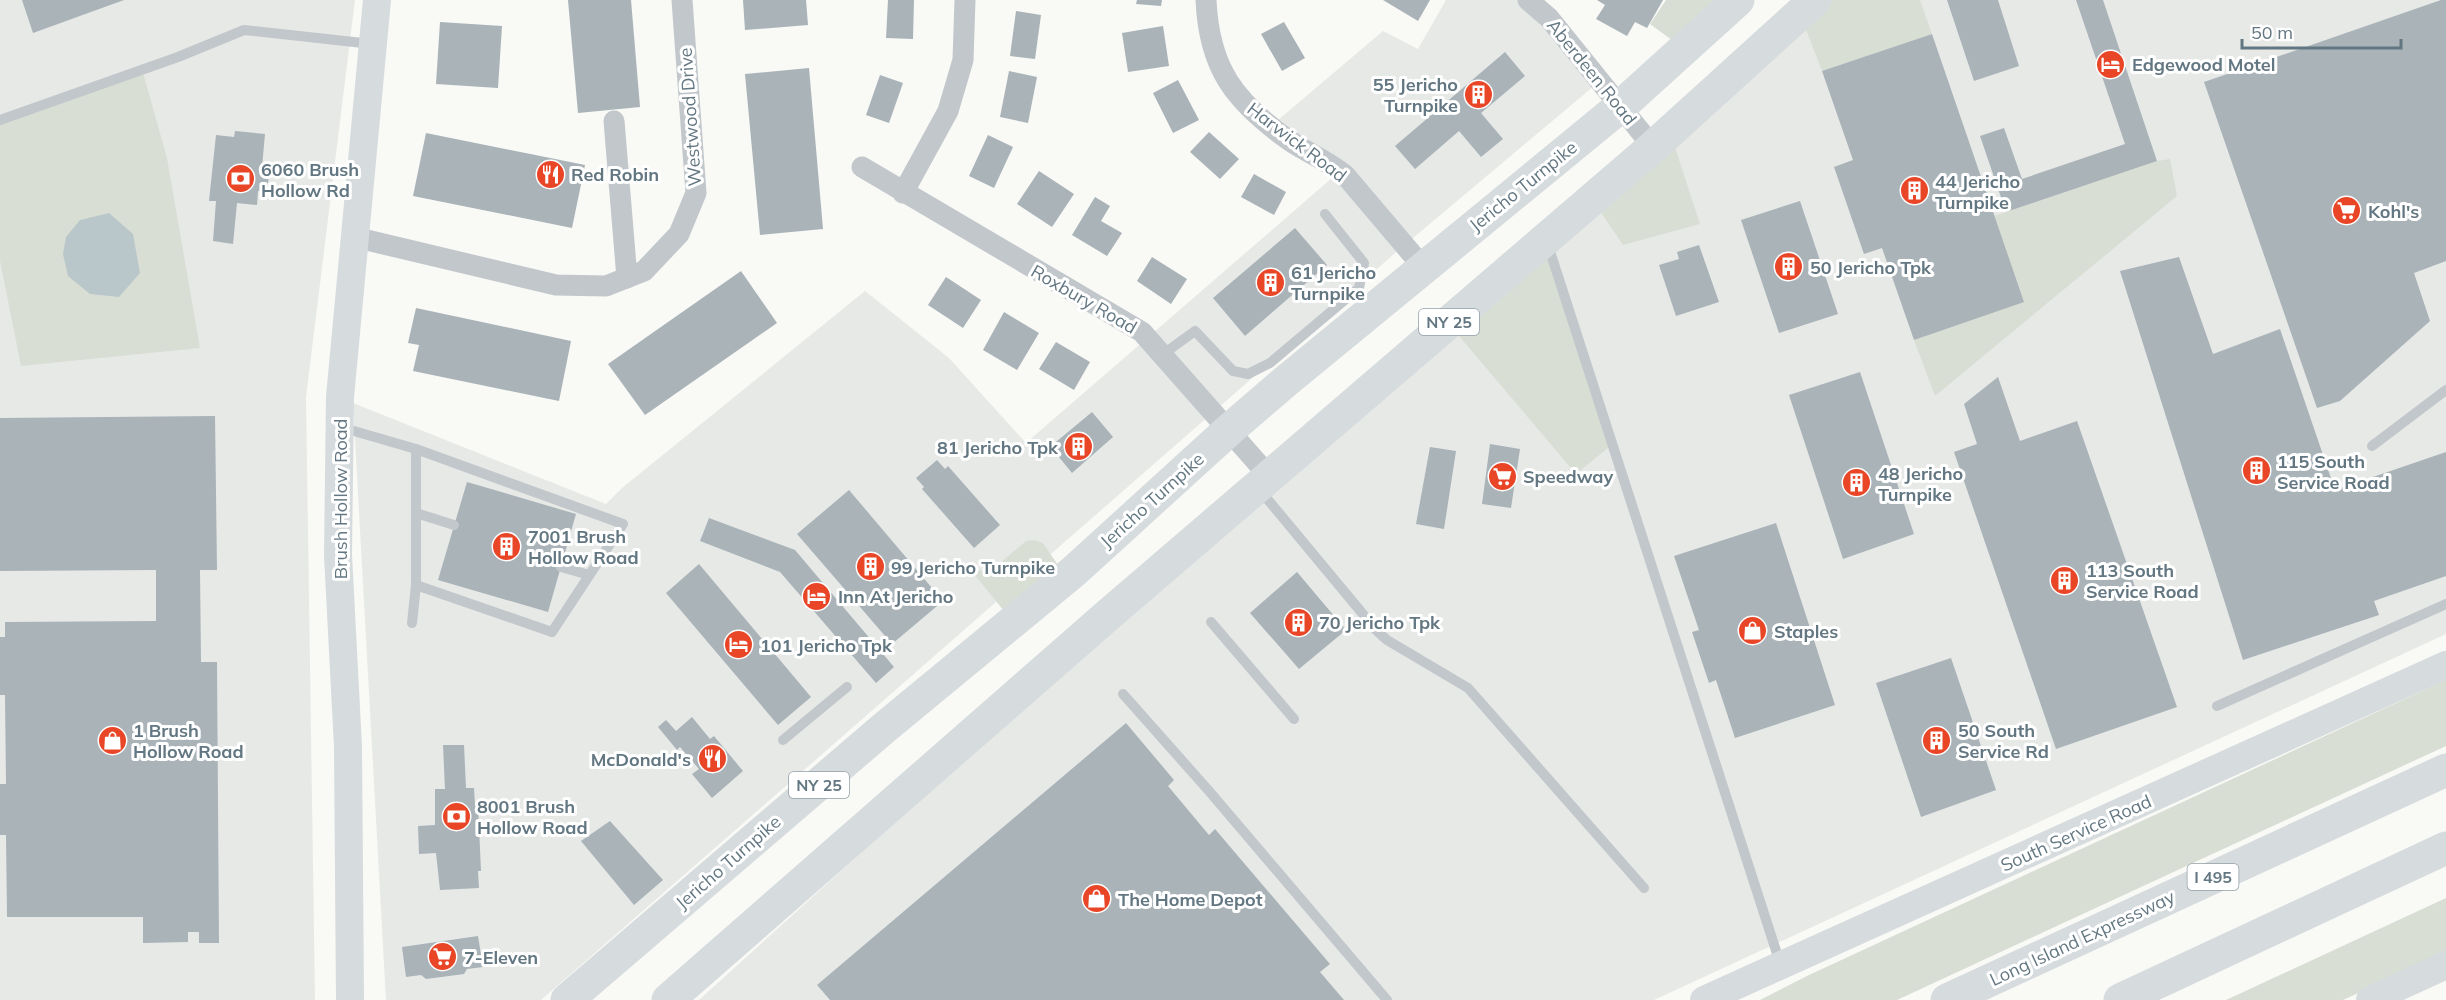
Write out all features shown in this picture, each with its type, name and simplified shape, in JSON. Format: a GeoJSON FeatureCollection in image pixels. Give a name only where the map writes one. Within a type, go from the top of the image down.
{"type":"FeatureCollection","features":[{"type":"Feature","properties":{"kind":"main road","name":"Brush Hollow Road"},"geometry":{"type":"LineString","coordinates":[[350,1000],[348,747],[338,555],[341,371],[377,0]]}},
{"type":"Feature","properties":{"kind":"main road","name":"Jericho Turnpike"},"geometry":{"type":"LineString","coordinates":[[567,1000],[884,728],[1072,572],[1229,430],[1278,372],[1367,298],[1423,267],[1621,106],[1738,0]]}},
{"type":"Feature","properties":{"kind":"main road","name":"NY 25"},"geometry":{"type":"LineString","coordinates":[[668,1000],[1263,481],[1653,147],[1815,0]]}},
{"type":"Feature","properties":{"kind":"main road","name":"South Service Road"},"geometry":{"type":"LineString","coordinates":[[1704,1000],[2446,665]]}},
{"type":"Feature","properties":{"kind":"main road","name":"Long Island Expressway"},"geometry":{"type":"LineString","coordinates":[[1947,1000],[2446,770]]}},
{"type":"Feature","properties":{"kind":"main road"},"geometry":{"type":"LineString","coordinates":[[2120,1000],[2446,848]]}},
{"type":"Feature","properties":{"kind":"main road"},"geometry":{"type":"LineString","coordinates":[[2370,1000],[2445,969]]}},
{"type":"Feature","properties":{"kind":"street","name":"Westwood Drive"},"geometry":{"type":"LineString","coordinates":[[354,237],[556,285],[606,286],[644,271],[679,234],[696,193],[682,0]]}},
{"type":"Feature","properties":{"kind":"street"},"geometry":{"type":"LineString","coordinates":[[903,193],[948,111],[963,60],[965,0]]}},
{"type":"Feature","properties":{"kind":"street","name":"Harwick Road"},"geometry":{"type":"LineString","coordinates":[[1206,0],[1207,27],[1215,55],[1228,83],[1249,110],[1291,141],[1331,164],[1345,175],[1423,267]]}},
{"type":"Feature","properties":{"kind":"street","name":"Aberdeen Road"},"geometry":{"type":"LineString","coordinates":[[1528,0],[1549,18],[1653,147]]}},
{"type":"Feature","properties":{"kind":"street"},"geometry":{"type":"LineString","coordinates":[[614,121],[627,278]]}},
{"type":"Feature","properties":{"kind":"street","name":"Roxbury Road"},"geometry":{"type":"LineString","coordinates":[[862,167],[1142,332],[1229,430],[1263,481]]}},
{"type":"Feature","properties":{"kind":"lane"},"geometry":{"type":"LineString","coordinates":[[0,120],[178,57],[244,30],[372,44]]}},
{"type":"Feature","properties":{"kind":"lane"},"geometry":{"type":"LineString","coordinates":[[1325,214],[1364,262],[1367,298]]}},
{"type":"Feature","properties":{"kind":"lane"},"geometry":{"type":"LineString","coordinates":[[1546,239],[1781,966]]}},
{"type":"Feature","properties":{"kind":"lane"},"geometry":{"type":"LineString","coordinates":[[1162,355],[1195,331],[1233,371],[1248,374],[1278,372]]}},
{"type":"Feature","properties":{"kind":"lane"},"geometry":{"type":"LineString","coordinates":[[2372,446],[2446,390]]}},
{"type":"Feature","properties":{"kind":"lane"},"geometry":{"type":"LineString","coordinates":[[340,427],[417,448],[623,524],[552,632],[416,585]]}},
{"type":"Feature","properties":{"kind":"lane"},"geometry":{"type":"LineString","coordinates":[[412,623],[416,585],[417,448]]}},
{"type":"Feature","properties":{"kind":"lane"},"geometry":{"type":"LineString","coordinates":[[1263,481],[1377,631],[1387,640],[1468,688],[1644,888]]}},
{"type":"Feature","properties":{"kind":"lane"},"geometry":{"type":"LineString","coordinates":[[416,513],[454,525]]}},
{"type":"Feature","properties":{"kind":"lane"},"geometry":{"type":"LineString","coordinates":[[561,567],[589,575]]}},
{"type":"Feature","properties":{"kind":"lane"},"geometry":{"type":"LineString","coordinates":[[2217,706],[2446,604]]}},
{"type":"Feature","properties":{"kind":"lane"},"geometry":{"type":"LineString","coordinates":[[1211,622],[1294,719]]}},
{"type":"Feature","properties":{"kind":"lane"},"geometry":{"type":"LineString","coordinates":[[783,740],[847,687]]}},
{"type":"Feature","properties":{"kind":"lane"},"geometry":{"type":"LineString","coordinates":[[1123,694],[1387,1000]]}},
{"type":"Feature","properties":{"kind":"shaded area"},"geometry":{"type":"Polygon","coordinates":[[[0,0],[355,0],[306,397],[315,1000],[0,1000],[0,0]]]}},
{"type":"Feature","properties":{"kind":"shaded area"},"geometry":{"type":"Polygon","coordinates":[[[1446,0],[1520,0],[1594,86],[1394,254],[541,1000],[386,1000],[353,403],[606,504],[622,488],[865,291],[949,358],[1026,443],[1340,171],[1271,126],[1383,31],[1418,49],[1446,0]]]}},
{"type":"Feature","properties":{"kind":"shaded area"},"geometry":{"type":"Polygon","coordinates":[[[1666,0],[1738,0],[1684,49],[1650,24],[1666,0]]]}},
{"type":"Feature","properties":{"kind":"shaded area"},"geometry":{"type":"Polygon","coordinates":[[[1800,0],[2446,0],[2446,634],[1654,1000],[699,1000],[1800,0]]]}},
{"type":"Feature","properties":{"kind":"shaded area"},"geometry":{"type":"Polygon","coordinates":[[[1815,0],[1920,0],[1932,34],[1822,71],[1800,14],[1815,0]]]}},
{"type":"Feature","properties":{"kind":"shaded area"},"geometry":{"type":"Polygon","coordinates":[[[142,69],[167,158],[200,348],[21,366],[0,261],[0,120],[142,69]]]}},
{"type":"Feature","properties":{"kind":"shaded area"},"geometry":{"type":"Polygon","coordinates":[[[1671,135],[1700,224],[1623,245],[1592,199],[1671,135]]]}},
{"type":"Feature","properties":{"kind":"shaded area"},"geometry":{"type":"Polygon","coordinates":[[[2170,159],[2177,196],[1935,396],[1914,340],[2023,300],[1994,216],[2157,161],[2170,159]]]}},
{"type":"Feature","properties":{"kind":"shaded area"},"geometry":{"type":"Polygon","coordinates":[[[109,213],[133,234],[140,273],[119,297],[90,294],[68,276],[63,254],[66,237],[80,220],[109,213]]]}},
{"type":"Feature","properties":{"kind":"shaded area"},"geometry":{"type":"Polygon","coordinates":[[[1546,239],[1613,444],[1576,474],[1448,323],[1546,239]]]}},
{"type":"Feature","properties":{"kind":"shaded area"},"geometry":{"type":"Polygon","coordinates":[[[1035,540],[1043,543],[1066,577],[1013,622],[969,568],[989,572],[1026,541],[1035,540]]]}},
{"type":"Feature","properties":{"kind":"shaded area"},"geometry":{"type":"Polygon","coordinates":[[[2446,680],[2446,746],[1897,1000],[1760,1000],[1809,975],[2446,680]]]}},
{"type":"Feature","properties":{"kind":"shaded area"},"geometry":{"type":"Polygon","coordinates":[[[2446,898],[2446,953],[2343,1000],[2226,1000],[2446,898]]]}},
{"type":"Feature","properties":{"kind":"building"},"geometry":{"type":"Polygon","coordinates":[[[22,0],[124,0],[33,33],[22,0]]]}},
{"type":"Feature","properties":{"kind":"building"},"geometry":{"type":"Polygon","coordinates":[[[568,0],[631,0],[640,107],[578,113],[568,0]]]}},
{"type":"Feature","properties":{"kind":"building"},"geometry":{"type":"Polygon","coordinates":[[[743,0],[806,0],[808,25],[745,30],[743,0]]]}},
{"type":"Feature","properties":{"kind":"building"},"geometry":{"type":"Polygon","coordinates":[[[888,0],[914,0],[913,39],[886,38],[888,0]]]}},
{"type":"Feature","properties":{"kind":"building"},"geometry":{"type":"Polygon","coordinates":[[[1137,0],[1162,0],[1161,6],[1136,4],[1137,0]]]}},
{"type":"Feature","properties":{"kind":"building"},"geometry":{"type":"Polygon","coordinates":[[[1383,0],[1430,0],[1418,21],[1383,0]]]}},
{"type":"Feature","properties":{"kind":"building"},"geometry":{"type":"Polygon","coordinates":[[[1597,0],[1663,0],[1647,28],[1635,22],[1627,36],[1596,19],[1605,5],[1597,0]]]}},
{"type":"Feature","properties":{"kind":"building"},"geometry":{"type":"Polygon","coordinates":[[[1947,0],[1998,0],[2019,66],[1974,81],[1947,0]]]}},
{"type":"Feature","properties":{"kind":"building","name":"Edgewood Motel"},"geometry":{"type":"Polygon","coordinates":[[[2076,0],[2103,0],[2157,161],[2006,212],[1980,136],[2004,128],[2022,179],[2125,144],[2076,0]]]}},
{"type":"Feature","properties":{"kind":"building","name":"Kohl's"},"geometry":{"type":"Polygon","coordinates":[[[2446,0],[2446,261],[2414,273],[2430,321],[2340,401],[2317,408],[2204,82],[2446,0]]]}},
{"type":"Feature","properties":{"kind":"building"},"geometry":{"type":"Polygon","coordinates":[[[1016,11],[1041,15],[1035,59],[1010,56],[1016,11]]]}},
{"type":"Feature","properties":{"kind":"building"},"geometry":{"type":"Polygon","coordinates":[[[440,22],[502,26],[498,88],[436,84],[440,22]]]}},
{"type":"Feature","properties":{"kind":"building"},"geometry":{"type":"Polygon","coordinates":[[[1284,22],[1305,58],[1282,71],[1261,34],[1284,22]]]}},
{"type":"Feature","properties":{"kind":"building"},"geometry":{"type":"Polygon","coordinates":[[[1163,26],[1169,66],[1128,72],[1122,33],[1163,26]]]}},
{"type":"Feature","properties":{"kind":"building","name":"44 Jericho Turnpike"},"geometry":{"type":"Polygon","coordinates":[[[1932,34],[2024,302],[1914,340],[1882,248],[1864,254],[1834,167],[1853,160],[1822,71],[1932,34]]]}},
{"type":"Feature","properties":{"kind":"building","name":"55 Jericho Turnpike"},"geometry":{"type":"Polygon","coordinates":[[[1505,52],[1525,76],[1481,113],[1503,139],[1481,157],[1459,131],[1415,169],[1395,146],[1505,52]]]}},
{"type":"Feature","properties":{"kind":"building"},"geometry":{"type":"Polygon","coordinates":[[[809,68],[823,229],[760,235],[745,74],[809,68]]]}},
{"type":"Feature","properties":{"kind":"building"},"geometry":{"type":"Polygon","coordinates":[[[1009,71],[1037,77],[1028,123],[1000,117],[1009,71]]]}},
{"type":"Feature","properties":{"kind":"building"},"geometry":{"type":"Polygon","coordinates":[[[880,75],[903,83],[889,123],[866,115],[880,75]]]}},
{"type":"Feature","properties":{"kind":"building"},"geometry":{"type":"Polygon","coordinates":[[[1178,80],[1199,120],[1173,133],[1153,93],[1178,80]]]}},
{"type":"Feature","properties":{"kind":"building","name":"6060 Brush Hollow Rd"},"geometry":{"type":"Polygon","coordinates":[[[235,131],[265,134],[262,167],[270,168],[267,191],[258,191],[257,205],[237,203],[233,244],[213,241],[216,201],[209,201],[216,135],[234,137],[235,131]]]}},
{"type":"Feature","properties":{"kind":"building"},"geometry":{"type":"Polygon","coordinates":[[[1209,132],[1239,159],[1220,179],[1190,152],[1209,132]]]}},
{"type":"Feature","properties":{"kind":"building"},"geometry":{"type":"Polygon","coordinates":[[[426,133],[585,165],[572,228],[413,196],[426,133]]]}},
{"type":"Feature","properties":{"kind":"building"},"geometry":{"type":"Polygon","coordinates":[[[988,135],[1013,147],[994,188],[969,176],[988,135]]]}},
{"type":"Feature","properties":{"kind":"building"},"geometry":{"type":"Polygon","coordinates":[[[1039,171],[1074,194],[1052,227],[1017,204],[1039,171]]]}},
{"type":"Feature","properties":{"kind":"building"},"geometry":{"type":"Polygon","coordinates":[[[1254,174],[1286,192],[1274,215],[1241,197],[1254,174]]]}},
{"type":"Feature","properties":{"kind":"building"},"geometry":{"type":"Polygon","coordinates":[[[1095,197],[1110,206],[1101,221],[1122,233],[1107,256],[1072,235],[1095,197]]]}},
{"type":"Feature","properties":{"kind":"building","name":"50 Jericho Tpk"},"geometry":{"type":"Polygon","coordinates":[[[1800,201],[1838,314],[1779,333],[1741,220],[1800,201]]]}},
{"type":"Feature","properties":{"kind":"building","name":"61 Jericho Turnpike"},"geometry":{"type":"Polygon","coordinates":[[[1295,228],[1327,265],[1245,336],[1213,298],[1295,228]]]}},
{"type":"Feature","properties":{"kind":"building"},"geometry":{"type":"Polygon","coordinates":[[[1699,245],[1719,302],[1676,316],[1659,265],[1679,259],[1677,252],[1699,245]]]}},
{"type":"Feature","properties":{"kind":"building"},"geometry":{"type":"Polygon","coordinates":[[[1152,257],[1187,279],[1171,304],[1137,281],[1152,257]]]}},
{"type":"Feature","properties":{"kind":"building","name":"115 South Service Road"},"geometry":{"type":"Polygon","coordinates":[[[2179,257],[2213,354],[2280,329],[2335,490],[2446,452],[2446,576],[2374,601],[2379,615],[2243,660],[2120,271],[2179,257]]]}},
{"type":"Feature","properties":{"kind":"building"},"geometry":{"type":"Polygon","coordinates":[[[741,271],[777,323],[645,415],[608,364],[741,271]]]}},
{"type":"Feature","properties":{"kind":"building"},"geometry":{"type":"Polygon","coordinates":[[[946,277],[981,300],[963,328],[928,305],[946,277]]]}},
{"type":"Feature","properties":{"kind":"building"},"geometry":{"type":"Polygon","coordinates":[[[416,308],[571,341],[559,401],[413,371],[419,345],[408,343],[416,308]]]}},
{"type":"Feature","properties":{"kind":"building"},"geometry":{"type":"Polygon","coordinates":[[[1004,312],[1039,333],[1017,370],[983,350],[1004,312]]]}},
{"type":"Feature","properties":{"kind":"building"},"geometry":{"type":"Polygon","coordinates":[[[1056,342],[1090,362],[1074,390],[1039,369],[1056,342]]]}},
{"type":"Feature","properties":{"kind":"building","name":"48 Jericho Turnpike"},"geometry":{"type":"Polygon","coordinates":[[[1860,372],[1914,534],[1843,559],[1789,395],[1860,372]]]}},
{"type":"Feature","properties":{"kind":"building","name":"113 South Service Road"},"geometry":{"type":"Polygon","coordinates":[[[1998,377],[2020,441],[2077,421],[2177,707],[2056,749],[1954,452],[1977,444],[1964,404],[1998,377]]]}},
{"type":"Feature","properties":{"kind":"building","name":"81 Jericho Tpk"},"geometry":{"type":"Polygon","coordinates":[[[1092,412],[1113,437],[1072,473],[1054,451],[1056,442],[1092,412]]]}},
{"type":"Feature","properties":{"kind":"building","name":"1 Brush Hollow Road"},"geometry":{"type":"Polygon","coordinates":[[[215,416],[217,570],[200,570],[201,662],[217,662],[219,943],[199,943],[199,932],[188,932],[188,942],[143,943],[143,917],[7,917],[6,835],[0,835],[0,784],[6,784],[5,695],[0,695],[0,637],[5,637],[5,622],[156,621],[156,570],[0,571],[0,418],[215,416]]]}},
{"type":"Feature","properties":{"kind":"building"},"geometry":{"type":"Polygon","coordinates":[[[1490,444],[1520,449],[1511,508],[1482,504],[1490,444]]]}},
{"type":"Feature","properties":{"kind":"building"},"geometry":{"type":"Polygon","coordinates":[[[1430,447],[1456,451],[1444,529],[1416,524],[1430,447]]]}},
{"type":"Feature","properties":{"kind":"building"},"geometry":{"type":"Polygon","coordinates":[[[937,460],[945,469],[948,466],[1000,525],[974,548],[922,489],[924,487],[916,478],[937,460]]]}},
{"type":"Feature","properties":{"kind":"building","name":"7001 Brush Hollow Road"},"geometry":{"type":"Polygon","coordinates":[[[467,482],[576,514],[548,612],[438,580],[467,482]]]}},
{"type":"Feature","properties":{"kind":"building","name":"99 Jericho Turnpike"},"geometry":{"type":"Polygon","coordinates":[[[849,490],[943,601],[892,644],[797,534],[849,490]]]}},
{"type":"Feature","properties":{"kind":"building","name":"Inn At Jericho"},"geometry":{"type":"Polygon","coordinates":[[[709,518],[795,550],[894,667],[876,683],[780,572],[700,541],[709,518]]]}},
{"type":"Feature","properties":{"kind":"building","name":"Staples"},"geometry":{"type":"Polygon","coordinates":[[[1776,523],[1835,705],[1735,738],[1716,680],[1709,683],[1692,632],[1699,630],[1674,556],[1776,523]]]}},
{"type":"Feature","properties":{"kind":"building","name":"101 Jericho Tpk"},"geometry":{"type":"Polygon","coordinates":[[[699,564],[811,697],[778,725],[666,593],[699,564]]]}},
{"type":"Feature","properties":{"kind":"building","name":"70 Jericho Tpk"},"geometry":{"type":"Polygon","coordinates":[[[1297,572],[1346,630],[1299,669],[1250,613],[1297,572]]]}},
{"type":"Feature","properties":{"kind":"building","name":"50 South Service Rd"},"geometry":{"type":"Polygon","coordinates":[[[1951,658],[1996,790],[1921,817],[1876,683],[1951,658]]]}},
{"type":"Feature","properties":{"kind":"building","name":"McDonald's"},"geometry":{"type":"Polygon","coordinates":[[[692,717],[710,739],[714,736],[743,771],[712,798],[692,774],[699,769],[680,747],[677,750],[658,727],[666,720],[676,731],[692,717]]]}},
{"type":"Feature","properties":{"kind":"building","name":"The Home Depot"},"geometry":{"type":"Polygon","coordinates":[[[1126,723],[1174,780],[1168,786],[1209,835],[1215,829],[1330,964],[1320,972],[1344,1000],[830,1000],[817,985],[1126,723]]]}},
{"type":"Feature","properties":{"kind":"building","name":"8001 Brush Hollow Road"},"geometry":{"type":"Polygon","coordinates":[[[443,745],[464,745],[466,788],[474,788],[475,805],[478,805],[481,871],[478,871],[479,888],[440,890],[436,853],[419,854],[418,826],[435,825],[435,789],[445,789],[443,745]]]}},
{"type":"Feature","properties":{"kind":"building"},"geometry":{"type":"Polygon","coordinates":[[[610,821],[663,880],[634,905],[581,841],[610,821]]]}},
{"type":"Feature","properties":{"kind":"building","name":"7-Eleven"},"geometry":{"type":"Polygon","coordinates":[[[478,936],[483,967],[467,969],[464,974],[426,979],[421,975],[406,977],[402,947],[478,936]]]}},
{"type":"Feature","properties":{"kind":"place","name":"Edgewood Motel"},"geometry":{"type":"Point","coordinates":[2111,64]}},
{"type":"Feature","properties":{"kind":"place","name":"55 Jericho Turnpike"},"geometry":{"type":"Point","coordinates":[1479,94]}},
{"type":"Feature","properties":{"kind":"place","name":"Red Robin"},"geometry":{"type":"Point","coordinates":[550,174]}},
{"type":"Feature","properties":{"kind":"place","name":"6060 Brush Hollow Rd"},"geometry":{"type":"Point","coordinates":[240,179]}},
{"type":"Feature","properties":{"kind":"place","name":"44 Jericho Turnpike"},"geometry":{"type":"Point","coordinates":[1914,191]}},
{"type":"Feature","properties":{"kind":"place","name":"Kohl's"},"geometry":{"type":"Point","coordinates":[2347,211]}},
{"type":"Feature","properties":{"kind":"place","name":"50 Jericho Tpk"},"geometry":{"type":"Point","coordinates":[1789,267]}},
{"type":"Feature","properties":{"kind":"place","name":"61 Jericho Turnpike"},"geometry":{"type":"Point","coordinates":[1270,282]}},
{"type":"Feature","properties":{"kind":"place","name":"81 Jericho Tpk"},"geometry":{"type":"Point","coordinates":[1079,447]}},
{"type":"Feature","properties":{"kind":"place","name":"115 South Service Road"},"geometry":{"type":"Point","coordinates":[2256,471]}},
{"type":"Feature","properties":{"kind":"place","name":"Speedway"},"geometry":{"type":"Point","coordinates":[1502,476]}},
{"type":"Feature","properties":{"kind":"place","name":"48 Jericho Turnpike"},"geometry":{"type":"Point","coordinates":[1857,483]}},
{"type":"Feature","properties":{"kind":"place","name":"7001 Brush Hollow Road"},"geometry":{"type":"Point","coordinates":[507,546]}},
{"type":"Feature","properties":{"kind":"place","name":"99 Jericho Turnpike"},"geometry":{"type":"Point","coordinates":[870,567]}},
{"type":"Feature","properties":{"kind":"place","name":"113 South Service Road"},"geometry":{"type":"Point","coordinates":[2065,580]}},
{"type":"Feature","properties":{"kind":"place","name":"Inn At Jericho"},"geometry":{"type":"Point","coordinates":[817,596]}},
{"type":"Feature","properties":{"kind":"place","name":"70 Jericho Tpk"},"geometry":{"type":"Point","coordinates":[1298,622]}},
{"type":"Feature","properties":{"kind":"place","name":"Staples"},"geometry":{"type":"Point","coordinates":[1753,631]}},
{"type":"Feature","properties":{"kind":"place","name":"101 Jericho Tpk"},"geometry":{"type":"Point","coordinates":[739,645]}},
{"type":"Feature","properties":{"kind":"place","name":"1 Brush Hollow Road"},"geometry":{"type":"Point","coordinates":[112,740]}},
{"type":"Feature","properties":{"kind":"place","name":"50 South Service Rd"},"geometry":{"type":"Point","coordinates":[1937,740]}},
{"type":"Feature","properties":{"kind":"place","name":"McDonald's"},"geometry":{"type":"Point","coordinates":[712,759]}},
{"type":"Feature","properties":{"kind":"place","name":"8001 Brush Hollow Road"},"geometry":{"type":"Point","coordinates":[456,816]}},
{"type":"Feature","properties":{"kind":"place","name":"The Home Depot"},"geometry":{"type":"Point","coordinates":[1097,899]}},
{"type":"Feature","properties":{"kind":"place","name":"7-Eleven"},"geometry":{"type":"Point","coordinates":[443,957]}}]}
